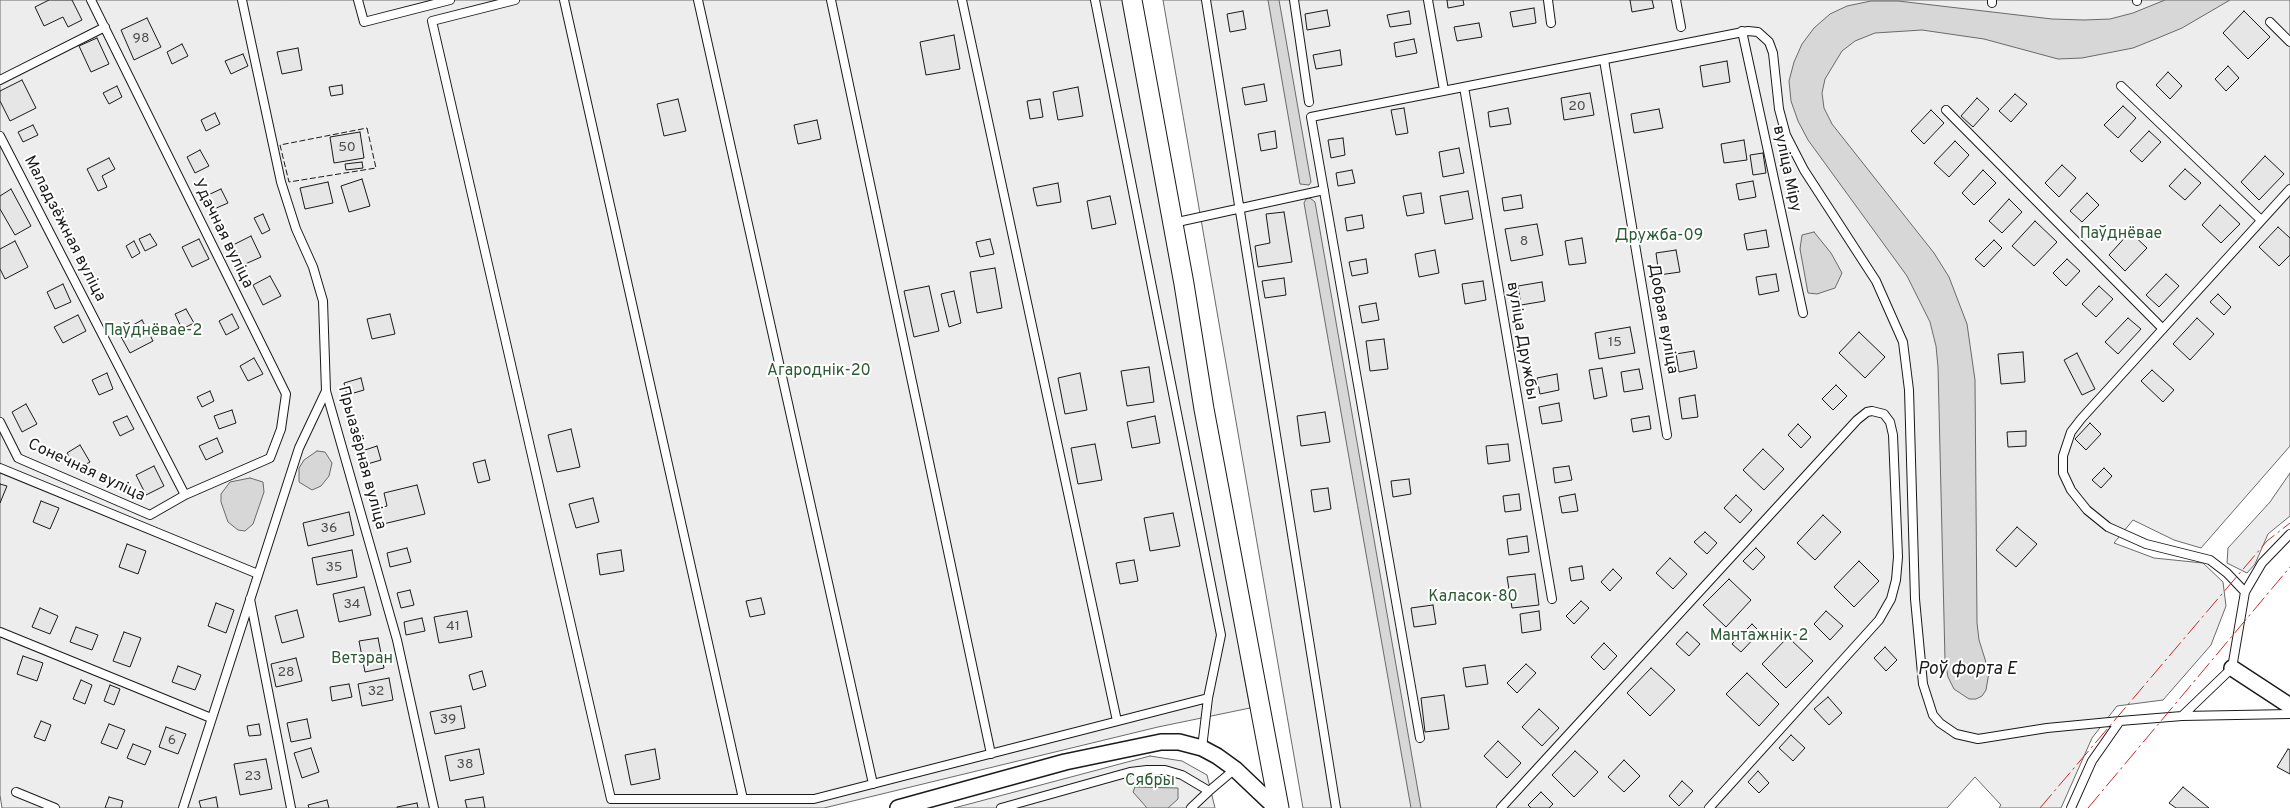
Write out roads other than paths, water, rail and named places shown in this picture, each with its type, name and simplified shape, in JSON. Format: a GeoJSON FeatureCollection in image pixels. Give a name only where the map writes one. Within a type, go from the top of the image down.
{"type":"FeatureCollection","features":[{"type":"Feature","properties":{"kind":"street"},"geometry":{"type":"LineString","coordinates":[[1132,0],[1173,223],[1204,408],[1278,808]]}},
{"type":"Feature","properties":{"kind":"street"},"geometry":{"type":"LineString","coordinates":[[2232,668],[2290,706]]}},
{"type":"Feature","properties":{"kind":"street"},"geometry":{"type":"LineString","coordinates":[[898,808],[1065,762],[1161,742],[1178,742],[1202,748],[1235,769],[1278,808]]}},
{"type":"Feature","properties":{"kind":"lane","name":"Удачная вуліца"},"geometry":{"type":"LineString","coordinates":[[91,0],[286,394],[281,429],[270,458],[185,495]]}},
{"type":"Feature","properties":{"kind":"lane","name":"Прыазёрная вуліца"},"geometry":{"type":"LineString","coordinates":[[242,0],[281,182],[296,229],[314,267],[323,301],[326,391],[397,640],[434,808]]}},
{"type":"Feature","properties":{"kind":"lane"},"geometry":{"type":"LineString","coordinates":[[358,0],[364,22],[450,0]]}},
{"type":"Feature","properties":{"kind":"lane"},"geometry":{"type":"LineString","coordinates":[[515,0],[432,21],[611,799],[814,799],[1208,698]]}},
{"type":"Feature","properties":{"kind":"lane"},"geometry":{"type":"LineString","coordinates":[[564,0],[743,799]]}},
{"type":"Feature","properties":{"kind":"lane"},"geometry":{"type":"LineString","coordinates":[[698,0],[873,784]]}},
{"type":"Feature","properties":{"kind":"lane"},"geometry":{"type":"LineString","coordinates":[[831,0],[991,754]]}},
{"type":"Feature","properties":{"kind":"lane"},"geometry":{"type":"LineString","coordinates":[[962,0],[1116,722]]}},
{"type":"Feature","properties":{"kind":"lane"},"geometry":{"type":"LineString","coordinates":[[1095,0],[1221,635],[1208,698],[1202,748]]}},
{"type":"Feature","properties":{"kind":"lane"},"geometry":{"type":"LineString","coordinates":[[1206,0],[1336,808]]}},
{"type":"Feature","properties":{"kind":"lane"},"geometry":{"type":"LineString","coordinates":[[1294,0],[1309,102]]}},
{"type":"Feature","properties":{"kind":"lane"},"geometry":{"type":"LineString","coordinates":[[1428,0],[1444,90]]}},
{"type":"Feature","properties":{"kind":"lane"},"geometry":{"type":"LineString","coordinates":[[1548,0],[1551,23]]}},
{"type":"Feature","properties":{"kind":"lane"},"geometry":{"type":"LineString","coordinates":[[1676,0],[1682,28]]}},
{"type":"Feature","properties":{"kind":"lane"},"geometry":{"type":"LineString","coordinates":[[2270,22],[2290,42]]}},
{"type":"Feature","properties":{"kind":"lane"},"geometry":{"type":"LineString","coordinates":[[0,80],[105,27]]}},
{"type":"Feature","properties":{"kind":"lane"},"geometry":{"type":"LineString","coordinates":[[1420,738],[1311,117],[1742,32],[1758,32],[1769,42],[1773,53],[1779,109],[1786,136],[1804,170],[1876,281],[1902,342],[1908,390],[1915,599],[1923,684],[1933,715],[1940,723],[1956,734],[1978,739],[2047,728],[2182,716],[2290,714]]}},
{"type":"Feature","properties":{"kind":"lane","name":"вуліца Міру"},"geometry":{"type":"LineString","coordinates":[[1742,32],[1803,312]]}},
{"type":"Feature","properties":{"kind":"lane","name":"Добрая вуліца"},"geometry":{"type":"LineString","coordinates":[[1604,60],[1668,435]]}},
{"type":"Feature","properties":{"kind":"lane"},"geometry":{"type":"LineString","coordinates":[[2121,86],[2261,220]]}},
{"type":"Feature","properties":{"kind":"lane","name":"вуліца Дружбы"},"geometry":{"type":"LineString","coordinates":[[1464,87],[1552,600]]}},
{"type":"Feature","properties":{"kind":"lane"},"geometry":{"type":"LineString","coordinates":[[1946,110],[2163,329]]}},
{"type":"Feature","properties":{"kind":"lane","name":"Маладзёжная вуліца"},"geometry":{"type":"LineString","coordinates":[[0,136],[185,495]]}},
{"type":"Feature","properties":{"kind":"lane"},"geometry":{"type":"LineString","coordinates":[[2245,592],[2227,573],[2210,560],[2146,544],[2108,527],[2079,501],[2066,482],[2062,465],[2065,448],[2076,425],[2290,189]]}},
{"type":"Feature","properties":{"kind":"lane"},"geometry":{"type":"LineString","coordinates":[[1173,223],[1324,190]]}},
{"type":"Feature","properties":{"kind":"lane"},"geometry":{"type":"LineString","coordinates":[[183,808],[299,448],[326,391]]}},
{"type":"Feature","properties":{"kind":"lane"},"geometry":{"type":"LineString","coordinates":[[1501,808],[1857,420],[1862,415],[1872,411],[1884,414],[1890,422],[1893,435],[1898,557],[1892,599],[1879,620],[1709,808]]}},
{"type":"Feature","properties":{"kind":"lane","name":"Сонечная вуліца"},"geometry":{"type":"LineString","coordinates":[[0,422],[18,458],[150,515],[185,495]]}},
{"type":"Feature","properties":{"kind":"lane"},"geometry":{"type":"LineString","coordinates":[[0,468],[258,574]]}},
{"type":"Feature","properties":{"kind":"lane"},"geometry":{"type":"LineString","coordinates":[[2182,716],[2232,668],[2245,592],[2262,563],[2290,534]]}},
{"type":"Feature","properties":{"kind":"lane"},"geometry":{"type":"LineString","coordinates":[[250,598],[292,808]]}},
{"type":"Feature","properties":{"kind":"lane"},"geometry":{"type":"LineString","coordinates":[[0,632],[212,718]]}},
{"type":"Feature","properties":{"kind":"lane"},"geometry":{"type":"LineString","coordinates":[[2071,808],[2092,761],[2120,721]]}},
{"type":"Feature","properties":{"kind":"lane"},"geometry":{"type":"LineString","coordinates":[[1191,808],[1235,769]]}},
{"type":"Feature","properties":{"kind":"lane"},"geometry":{"type":"LineString","coordinates":[[1002,808],[1130,772],[1147,770],[1165,770],[1182,775],[1209,791]]}},
{"type":"Feature","properties":{"kind":"lane"},"geometry":{"type":"LineString","coordinates":[[16,792],[55,808]]}},
{"type":"Feature","properties":{"kind":"water"},"geometry":{"type":"Polygon","coordinates":[[[1268,0],[1279,0],[1311,182],[1309,185],[1300,184],[1268,0]]]}},
{"type":"Feature","properties":{"kind":"water","name":"Роў форта Е"},"geometry":{"type":"Polygon","coordinates":[[[2165,0],[2230,0],[2182,28],[2133,48],[2082,58],[2058,59],[1984,39],[1922,30],[1875,33],[1855,41],[1842,51],[1825,79],[1822,93],[1824,108],[1832,124],[1934,253],[1949,277],[1967,324],[1975,380],[1977,623],[1979,640],[1989,672],[1986,690],[1982,696],[1976,699],[1969,699],[1954,689],[1948,677],[1945,660],[1938,367],[1936,346],[1930,322],[1907,276],[1808,140],[1798,121],[1791,101],[1789,81],[1794,62],[1802,44],[1814,28],[1830,14],[1847,6],[1871,1],[1898,1],[2052,19],[2084,20],[2110,19],[2133,13],[2165,0]]]}},
{"type":"Feature","properties":{"kind":"water"},"geometry":{"type":"Polygon","coordinates":[[[1310,198],[1315,202],[1421,808],[1411,808],[1304,203],[1306,199],[1310,198]]]}},
{"type":"Feature","properties":{"kind":"water"},"geometry":{"type":"Polygon","coordinates":[[[1814,232],[1831,253],[1842,273],[1835,288],[1817,294],[1808,293],[1800,249],[1802,235],[1814,232]]]}},
{"type":"Feature","properties":{"kind":"water"},"geometry":{"type":"Polygon","coordinates":[[[317,451],[325,452],[332,463],[329,476],[321,486],[312,490],[299,482],[299,468],[304,460],[317,451]]]}},
{"type":"Feature","properties":{"kind":"water"},"geometry":{"type":"Polygon","coordinates":[[[250,478],[263,482],[264,492],[253,524],[245,531],[238,530],[228,522],[221,502],[221,494],[230,482],[250,478]]]}},
{"type":"Feature","properties":{"kind":"water"},"geometry":{"type":"Polygon","coordinates":[[[1135,787],[1178,788],[1178,799],[1168,808],[1147,808],[1133,792],[1135,787]]]}},
{"type":"Feature","properties":{"kind":"park label","name":"Паўднёвае"},"geometry":{"type":"Point","coordinates":[2121,235]}},
{"type":"Feature","properties":{"kind":"park label","name":"Дружба-09"},"geometry":{"type":"Point","coordinates":[1659,237]}},
{"type":"Feature","properties":{"kind":"park label","name":"Паўднёвае-2"},"geometry":{"type":"Point","coordinates":[153,332]}},
{"type":"Feature","properties":{"kind":"park label","name":"Агароднік-20"},"geometry":{"type":"Point","coordinates":[819,372]}},
{"type":"Feature","properties":{"kind":"park label","name":"Каласок-80"},"geometry":{"type":"Point","coordinates":[1473,598]}},
{"type":"Feature","properties":{"kind":"park label","name":"Мантажнік-2"},"geometry":{"type":"Point","coordinates":[1759,637]}},
{"type":"Feature","properties":{"kind":"park label","name":"Ветэран"},"geometry":{"type":"Point","coordinates":[362,660]}},
{"type":"Feature","properties":{"kind":"park label","name":"Сябры"},"geometry":{"type":"Point","coordinates":[1150,782]}}]}
